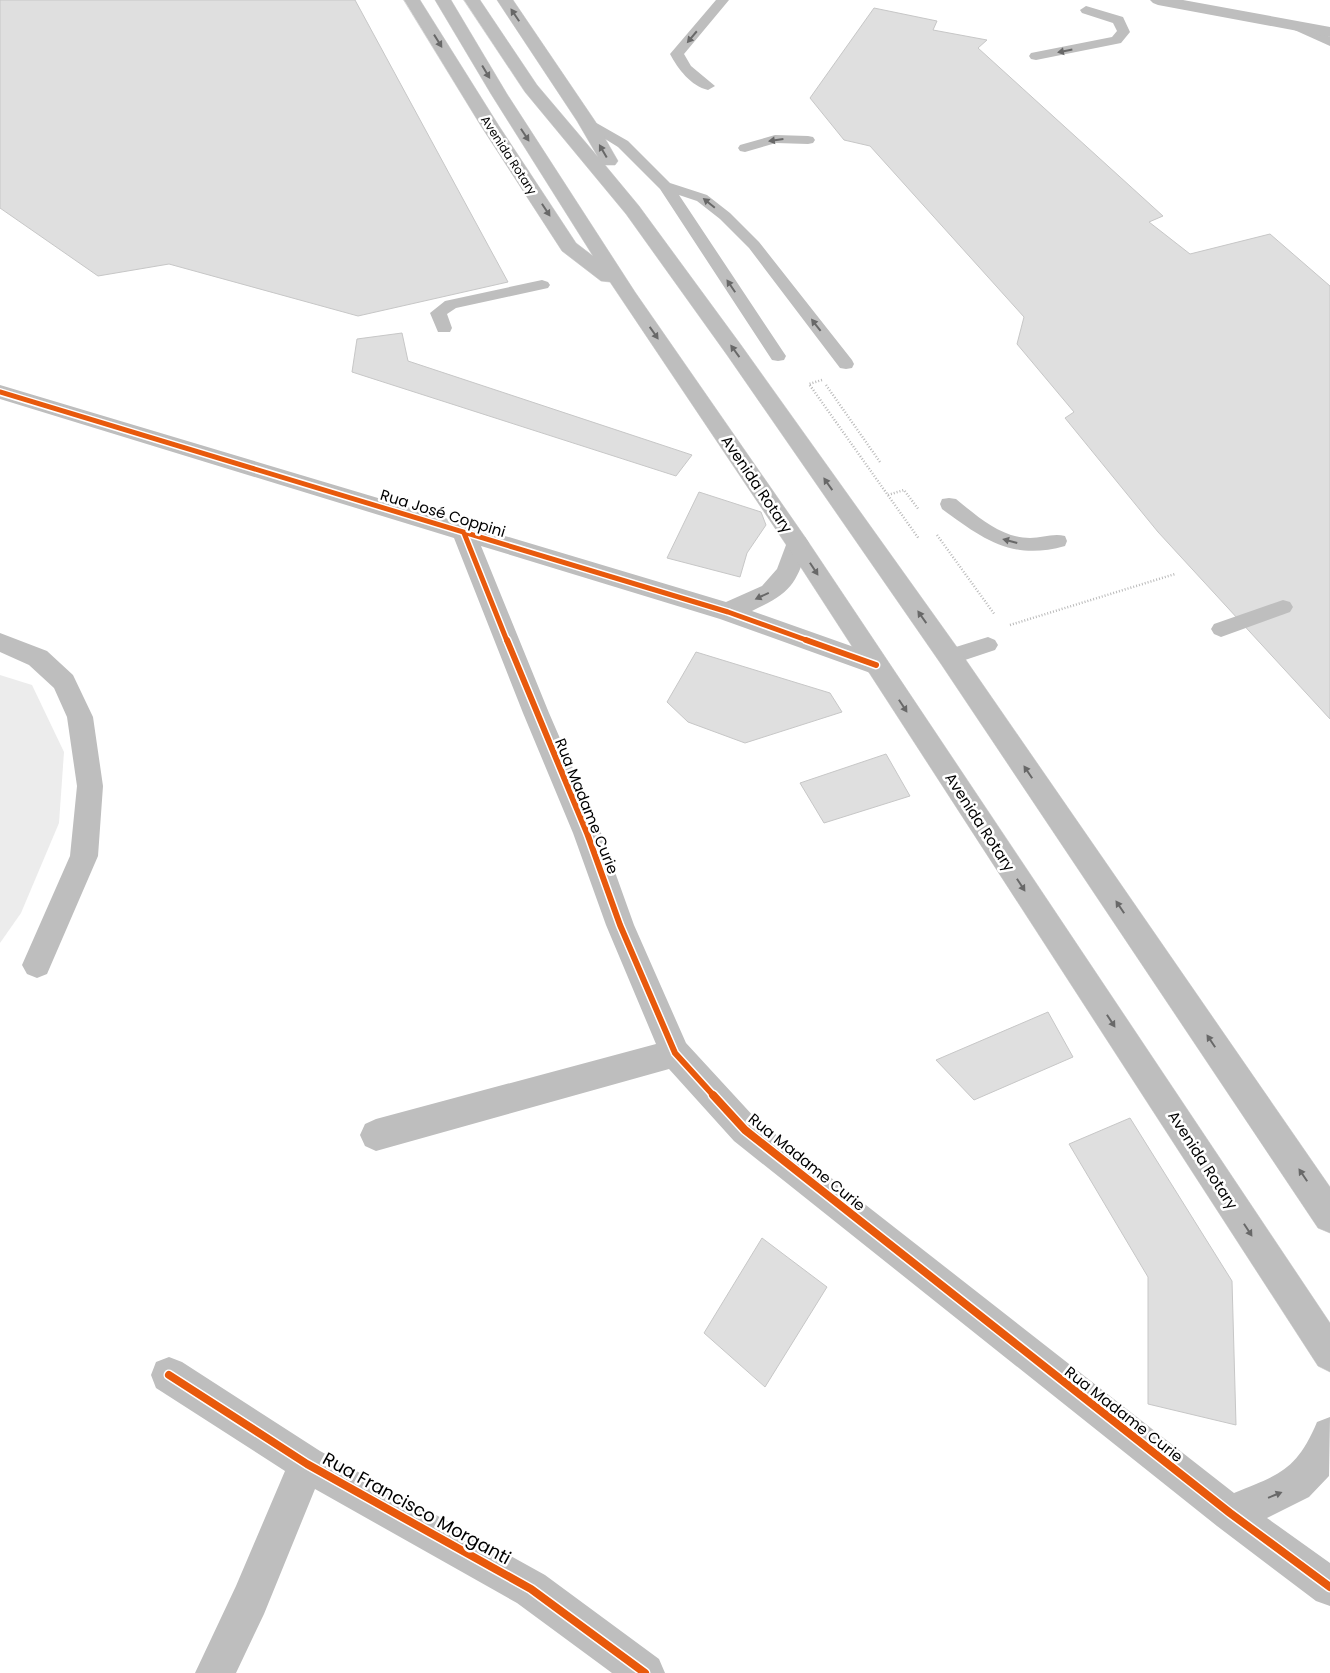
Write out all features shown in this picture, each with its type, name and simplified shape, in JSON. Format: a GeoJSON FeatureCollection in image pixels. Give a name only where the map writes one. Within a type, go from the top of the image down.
{"type":"FeatureCollection","features":[{"type":"Feature","properties":{"kind":"main road","name":"Avenida Rotary"},"geometry":{"type":"LineString","coordinates":[[412,0],[490,126],[569,246],[626,292]]}},
{"type":"Feature","properties":{"kind":"main road","name":"Avenida Rotary"},"geometry":{"type":"LineString","coordinates":[[443,0],[499,94],[626,292],[797,543],[1330,1354]]}},
{"type":"Feature","properties":{"kind":"main road"},"geometry":{"type":"LineString","coordinates":[[472,0],[531,88],[633,210],[971,651],[1330,1216]]}},
{"type":"Feature","properties":{"kind":"main road"},"geometry":{"type":"LineString","coordinates":[[505,0],[586,121],[619,179],[633,210]]}},
{"type":"Feature","properties":{"kind":"main road"},"geometry":{"type":"LineString","coordinates":[[1158,0],[1330,32]]}},
{"type":"Feature","properties":{"kind":"main road","name":"Rua José Coppini"},"geometry":{"type":"LineString","coordinates":[[3,396],[728,612],[876,665]]}},
{"type":"Feature","properties":{"kind":"main road","name":"Rua Madame Curie"},"geometry":{"type":"LineString","coordinates":[[464,533],[536,713],[587,833],[620,925],[675,1054],[745,1130],[1230,1513],[1330,1587]]}},
{"type":"Feature","properties":{"kind":"main road"},"geometry":{"type":"LineString","coordinates":[[728,612],[770,592],[788,574],[797,543]]}},
{"type":"Feature","properties":{"kind":"main road"},"geometry":{"type":"LineString","coordinates":[[0,642],[38,658],[64,682],[80,717],[90,786],[84,856],[36,965]]}},
{"type":"Feature","properties":{"kind":"main road"},"geometry":{"type":"LineString","coordinates":[[376,1135],[675,1054]]}},
{"type":"Feature","properties":{"kind":"main road","name":"Rua Francisco Morganti"},"geometry":{"type":"LineString","coordinates":[[169,1375],[307,1464],[531,1589],[645,1673]]}},
{"type":"Feature","properties":{"kind":"main road"},"geometry":{"type":"LineString","coordinates":[[1230,1513],[1285,1491],[1304,1478],[1322,1453],[1330,1435]]}},
{"type":"Feature","properties":{"kind":"main road"},"geometry":{"type":"LineString","coordinates":[[215,1673],[250,1600],[307,1464]]}},
{"type":"Feature","properties":{"kind":"lane"},"geometry":{"type":"LineString","coordinates":[[708,86],[689,74],[681,64],[677,54],[723,0]]}},
{"type":"Feature","properties":{"kind":"lane"},"geometry":{"type":"LineString","coordinates":[[1036,56],[1116,40],[1124,32],[1118,20],[1086,10]]}},
{"type":"Feature","properties":{"kind":"lane"},"geometry":{"type":"LineString","coordinates":[[1295,25],[1330,42]]}},
{"type":"Feature","properties":{"kind":"lane"},"geometry":{"type":"LineString","coordinates":[[586,121],[623,144],[665,186],[778,356]]}},
{"type":"Feature","properties":{"kind":"lane"},"geometry":{"type":"LineString","coordinates":[[745,148],[775,139],[808,140]]}},
{"type":"Feature","properties":{"kind":"lane"},"geometry":{"type":"LineString","coordinates":[[665,186],[702,198],[725,216],[754,245],[846,364]]}},
{"type":"Feature","properties":{"kind":"lane"},"geometry":{"type":"LineString","coordinates":[[444,328],[438,313],[452,304],[542,285]]}},
{"type":"Feature","properties":{"kind":"lane"},"geometry":{"type":"LineString","coordinates":[[949,504],[989,533],[1010,542],[1031,544],[1058,541]]}},
{"type":"Feature","properties":{"kind":"lane"},"geometry":{"type":"LineString","coordinates":[[1222,629],[1283,606]]}},
{"type":"Feature","properties":{"kind":"path"},"geometry":{"type":"LineString","coordinates":[[880,462],[822,380],[809,384],[919,539]]}},
{"type":"Feature","properties":{"kind":"path"},"geometry":{"type":"LineString","coordinates":[[888,495],[904,490],[922,514]]}},
{"type":"Feature","properties":{"kind":"path"},"geometry":{"type":"LineString","coordinates":[[933,530],[998,619]]}},
{"type":"Feature","properties":{"kind":"path"},"geometry":{"type":"LineString","coordinates":[[971,651],[967,639],[1175,574]]}},
{"type":"Feature","properties":{"kind":"shaded area"},"geometry":{"type":"Polygon","coordinates":[[[0,675],[32,685],[64,752],[59,823],[21,913],[0,943],[0,675]]]}},
{"type":"Feature","properties":{"kind":"building"},"geometry":{"type":"Polygon","coordinates":[[[0,0],[355,0],[508,282],[358,316],[169,264],[98,276],[0,208],[0,0]]]}},
{"type":"Feature","properties":{"kind":"building"},"geometry":{"type":"Polygon","coordinates":[[[874,8],[937,21],[933,30],[987,40],[978,48],[1163,216],[1149,222],[1190,254],[1270,234],[1330,286],[1330,719],[1158,532],[1065,418],[1074,412],[1017,344],[1024,317],[870,146],[844,140],[810,98],[874,8]]]}},
{"type":"Feature","properties":{"kind":"building"},"geometry":{"type":"Polygon","coordinates":[[[402,333],[408,361],[692,455],[676,476],[352,372],[357,339],[402,333]]]}},
{"type":"Feature","properties":{"kind":"building"},"geometry":{"type":"Polygon","coordinates":[[[699,492],[761,512],[766,525],[747,553],[740,577],[667,558],[699,492]]]}},
{"type":"Feature","properties":{"kind":"building"},"geometry":{"type":"Polygon","coordinates":[[[696,652],[830,693],[842,712],[745,743],[688,722],[667,702],[696,652]]]}},
{"type":"Feature","properties":{"kind":"building"},"geometry":{"type":"Polygon","coordinates":[[[886,754],[910,796],[824,823],[800,783],[886,754]]]}},
{"type":"Feature","properties":{"kind":"building"},"geometry":{"type":"Polygon","coordinates":[[[1048,1012],[1073,1057],[974,1100],[936,1060],[1048,1012]]]}},
{"type":"Feature","properties":{"kind":"building"},"geometry":{"type":"Polygon","coordinates":[[[1130,1118],[1232,1281],[1236,1425],[1148,1404],[1148,1277],[1069,1144],[1130,1118]]]}},
{"type":"Feature","properties":{"kind":"building"},"geometry":{"type":"Polygon","coordinates":[[[762,1238],[827,1287],[765,1387],[704,1333],[762,1238]]]}},
{"type":"Feature","properties":{"kind":"cycle path"},"geometry":{"type":"LineString","coordinates":[[0,392],[728,612],[876,665]]}},
{"type":"Feature","properties":{"kind":"cycle path"},"geometry":{"type":"LineString","coordinates":[[464,533],[536,713],[587,833],[620,925],[675,1053],[745,1130],[1230,1513],[1330,1587]]}},
{"type":"Feature","properties":{"kind":"cycle path"},"geometry":{"type":"LineString","coordinates":[[169,1375],[307,1464],[531,1589],[645,1673]]}}]}
